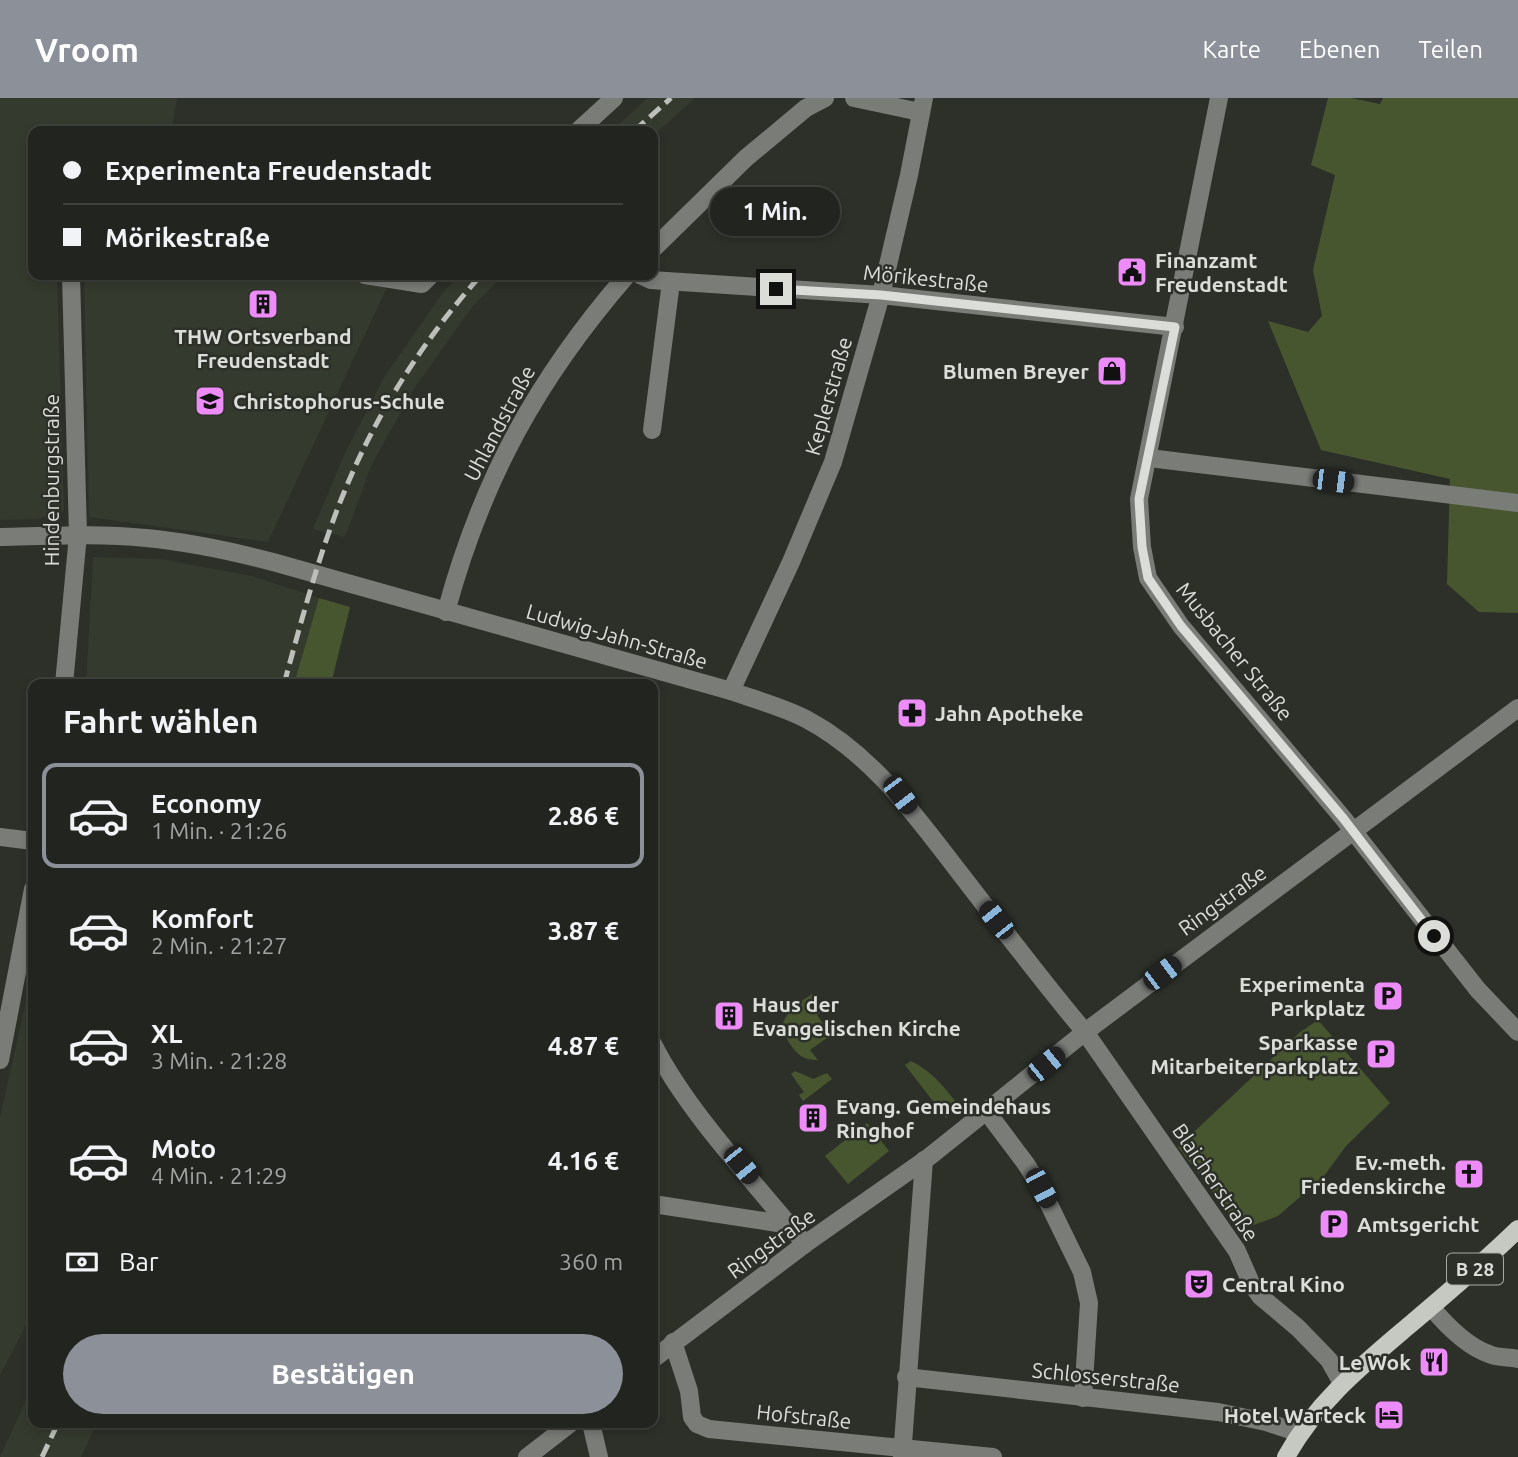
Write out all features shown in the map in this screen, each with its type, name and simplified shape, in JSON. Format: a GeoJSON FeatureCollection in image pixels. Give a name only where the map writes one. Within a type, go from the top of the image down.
{"type":"FeatureCollection","features":[{"type":"Feature","properties":{"kind":"main road","name":"B 28"},"geometry":{"type":"LineString","coordinates":[[1286,1457],[1299,1433],[1342,1383],[1518,1229]]}},
{"type":"Feature","properties":{"kind":"street"},"geometry":{"type":"LineString","coordinates":[[583,126],[614,98]]}},
{"type":"Feature","properties":{"kind":"street"},"geometry":{"type":"LineString","coordinates":[[658,244],[746,158],[806,108],[825,98]]}},
{"type":"Feature","properties":{"kind":"street"},"geometry":{"type":"LineString","coordinates":[[854,98],[922,105]]}},
{"type":"Feature","properties":{"kind":"street","name":"Musbacher Straße"},"geometry":{"type":"LineString","coordinates":[[1220,98],[1139,499],[1142,547],[1148,578],[1181,626],[1354,832],[1470,979],[1518,1032]]}},
{"type":"Feature","properties":{"kind":"street","name":"Keplerstraße"},"geometry":{"type":"LineString","coordinates":[[731,691],[791,562],[833,462],[881,295],[922,105]]}},
{"type":"Feature","properties":{"kind":"street","name":"Hindenburgstraße"},"geometry":{"type":"LineString","coordinates":[[64,679],[78,535],[71,280]]}},
{"type":"Feature","properties":{"kind":"street","name":"Uhlandstraße"},"geometry":{"type":"LineString","coordinates":[[446,612],[457,571],[489,485],[532,402],[570,345],[623,280]]}},
{"type":"Feature","properties":{"kind":"street","name":"Mörikestraße"},"geometry":{"type":"LineString","coordinates":[[650,280],[881,295],[1175,327]]}},
{"type":"Feature","properties":{"kind":"street"},"geometry":{"type":"LineString","coordinates":[[652,430],[671,282]]}},
{"type":"Feature","properties":{"kind":"street"},"geometry":{"type":"LineString","coordinates":[[1149,458],[1518,503]]}},
{"type":"Feature","properties":{"kind":"street","name":"Ludwig-Jahn-Straße"},"geometry":{"type":"LineString","coordinates":[[0,537],[144,537],[208,545],[731,691],[805,718],[860,756],[900,795],[1085,1032]]}},
{"type":"Feature","properties":{"kind":"street","name":"Ringstraße"},"geometry":{"type":"LineString","coordinates":[[658,1355],[805,1244],[924,1160],[1220,929],[1518,708]]}},
{"type":"Feature","properties":{"kind":"street"},"geometry":{"type":"LineString","coordinates":[[0,836],[28,840]]}},
{"type":"Feature","properties":{"kind":"street"},"geometry":{"type":"LineString","coordinates":[[0,1060],[28,915]]}},
{"type":"Feature","properties":{"kind":"street","name":"Blaicherstraße"},"geometry":{"type":"LineString","coordinates":[[1085,1032],[1237,1251],[1260,1296],[1298,1328],[1329,1360],[1342,1383]]}},
{"type":"Feature","properties":{"kind":"street"},"geometry":{"type":"LineString","coordinates":[[658,1053],[674,1080],[708,1125],[805,1244]]}},
{"type":"Feature","properties":{"kind":"street"},"geometry":{"type":"LineString","coordinates":[[987,1112],[1041,1188],[1082,1272],[1089,1303],[1083,1398]]}},
{"type":"Feature","properties":{"kind":"street"},"geometry":{"type":"LineString","coordinates":[[902,1453],[924,1160]]}},
{"type":"Feature","properties":{"kind":"street"},"geometry":{"type":"LineString","coordinates":[[658,1205],[790,1225]]}},
{"type":"Feature","properties":{"kind":"street"},"geometry":{"type":"LineString","coordinates":[[1431,1307],[1444,1323],[1464,1340],[1489,1354],[1518,1359]]}},
{"type":"Feature","properties":{"kind":"street","name":"Hofstraße"},"geometry":{"type":"LineString","coordinates":[[673,1342],[689,1391],[692,1417],[697,1424],[709,1429],[902,1453],[993,1457]]}},
{"type":"Feature","properties":{"kind":"street","name":"Schlosserstraße"},"geometry":{"type":"LineString","coordinates":[[906,1377],[1218,1412],[1266,1422],[1299,1433]]}},
{"type":"Feature","properties":{"kind":"street"},"geometry":{"type":"LineString","coordinates":[[527,1457],[565,1428]]}},
{"type":"Feature","properties":{"kind":"street"},"geometry":{"type":"LineString","coordinates":[[592,1428],[599,1457]]}},
{"type":"Feature","properties":{"kind":"shaded area"},"geometry":{"type":"Polygon","coordinates":[[[0,98],[177,98],[172,126],[28,126],[28,280],[57,280],[64,511],[38,519],[0,520],[0,98]]]}},
{"type":"Feature","properties":{"kind":"shaded area"},"geometry":{"type":"Polygon","coordinates":[[[648,98],[695,98],[658,131],[658,126],[617,126],[648,98]]]}},
{"type":"Feature","properties":{"kind":"shaded area","name":"Christophorus-Schule"},"geometry":{"type":"Polygon","coordinates":[[[84,280],[338,280],[388,285],[268,542],[89,517],[84,280]]]}},
{"type":"Feature","properties":{"kind":"shaded area"},"geometry":{"type":"Polygon","coordinates":[[[456,280],[499,280],[472,307],[413,390],[372,464],[345,537],[313,529],[345,453],[386,374],[445,290],[456,280]]]}},
{"type":"Feature","properties":{"kind":"shaded area"},"geometry":{"type":"Polygon","coordinates":[[[93,557],[160,559],[252,576],[319,598],[295,679],[86,679],[93,557]]]}},
{"type":"Feature","properties":{"kind":"shaded area"},"geometry":{"type":"Polygon","coordinates":[[[28,992],[28,1322],[0,1375],[0,1118],[28,992]]]}},
{"type":"Feature","properties":{"kind":"shaded area"},"geometry":{"type":"Polygon","coordinates":[[[28,1396],[28,1428],[95,1428],[81,1457],[0,1457],[28,1396]]]}},
{"type":"Feature","properties":{"kind":"green space"},"geometry":{"type":"Polygon","coordinates":[[[1328,98],[1351,98],[1380,104],[1383,98],[1518,98],[1518,613],[1479,612],[1447,584],[1450,479],[1321,450],[1268,321],[1308,332],[1322,316],[1313,270],[1335,175],[1311,165],[1328,98]]]}},
{"type":"Feature","properties":{"kind":"green space"},"geometry":{"type":"Polygon","coordinates":[[[319,598],[350,607],[332,679],[295,679],[319,598]]]}},
{"type":"Feature","properties":{"kind":"green space"},"geometry":{"type":"Polygon","coordinates":[[[812,994],[823,1010],[817,1015],[831,1035],[810,1050],[818,1060],[804,1058],[799,1054],[781,1026],[791,1008],[812,994]]]}},
{"type":"Feature","properties":{"kind":"green space"},"geometry":{"type":"Polygon","coordinates":[[[1318,1020],[1390,1103],[1346,1146],[1324,1176],[1278,1216],[1251,1226],[1238,1225],[1178,1147],[1299,1033],[1318,1020]]]}},
{"type":"Feature","properties":{"kind":"green space"},"geometry":{"type":"Polygon","coordinates":[[[911,1061],[932,1075],[959,1106],[946,1118],[905,1065],[911,1061]]]}},
{"type":"Feature","properties":{"kind":"green space"},"geometry":{"type":"Polygon","coordinates":[[[795,1071],[813,1079],[827,1073],[832,1079],[803,1101],[799,1095],[804,1092],[791,1074],[795,1071]]]}},
{"type":"Feature","properties":{"kind":"green space"},"geometry":{"type":"Polygon","coordinates":[[[867,1123],[889,1151],[848,1184],[825,1156],[867,1123]]]}},
{"type":"Feature","properties":{"kind":"railway"},"geometry":{"type":"LineString","coordinates":[[640,126],[671,98]]}},
{"type":"Feature","properties":{"kind":"railway"},"geometry":{"type":"LineString","coordinates":[[285,679],[319,562],[358,461],[404,377],[441,324],[477,280]]}},
{"type":"Feature","properties":{"kind":"railway"},"geometry":{"type":"LineString","coordinates":[[42,1457],[56,1428]]}},
{"type":"Feature","properties":{"kind":"place","name":"Finanzamt Freudenstadt"},"geometry":{"type":"Point","coordinates":[1132,272]}},
{"type":"Feature","properties":{"kind":"place","name":"THW Ortsverband Freudenstadt"},"geometry":{"type":"Point","coordinates":[263,304]}},
{"type":"Feature","properties":{"kind":"place","name":"Blumen Breyer"},"geometry":{"type":"Point","coordinates":[1112,371]}},
{"type":"Feature","properties":{"kind":"place","name":"Christophorus-Schule"},"geometry":{"type":"Point","coordinates":[210,401]}},
{"type":"Feature","properties":{"kind":"place","name":"Jahn Apotheke"},"geometry":{"type":"Point","coordinates":[912,713]}},
{"type":"Feature","properties":{"kind":"place","name":"Experimenta Parkplatz"},"geometry":{"type":"Point","coordinates":[1388,996]}},
{"type":"Feature","properties":{"kind":"place","name":"Haus der Evangelischen Kirche"},"geometry":{"type":"Point","coordinates":[729,1016]}},
{"type":"Feature","properties":{"kind":"place","name":"Sparkasse Mitarbeiterparkplatz"},"geometry":{"type":"Point","coordinates":[1381,1054]}},
{"type":"Feature","properties":{"kind":"place","name":"Evang. Gemeindehaus Ringhof"},"geometry":{"type":"Point","coordinates":[813,1118]}},
{"type":"Feature","properties":{"kind":"place","name":"Ev.-meth. Friedenskirche"},"geometry":{"type":"Point","coordinates":[1469,1174]}},
{"type":"Feature","properties":{"kind":"place","name":"Amtsgericht"},"geometry":{"type":"Point","coordinates":[1334,1224]}},
{"type":"Feature","properties":{"kind":"place","name":"Central Kino"},"geometry":{"type":"Point","coordinates":[1199,1284]}},
{"type":"Feature","properties":{"kind":"place","name":"Le Wok"},"geometry":{"type":"Point","coordinates":[1434,1362]}},
{"type":"Feature","properties":{"kind":"place","name":"Hotel Warteck"},"geometry":{"type":"Point","coordinates":[1389,1415]}},
{"type":"Feature","properties":{"kind":"route"},"geometry":{"type":"LineString","coordinates":[[776,289],[881,295],[1175,327],[1139,499],[1142,547],[1148,578],[1181,626],[1343,818],[1434,936]]}}]}
